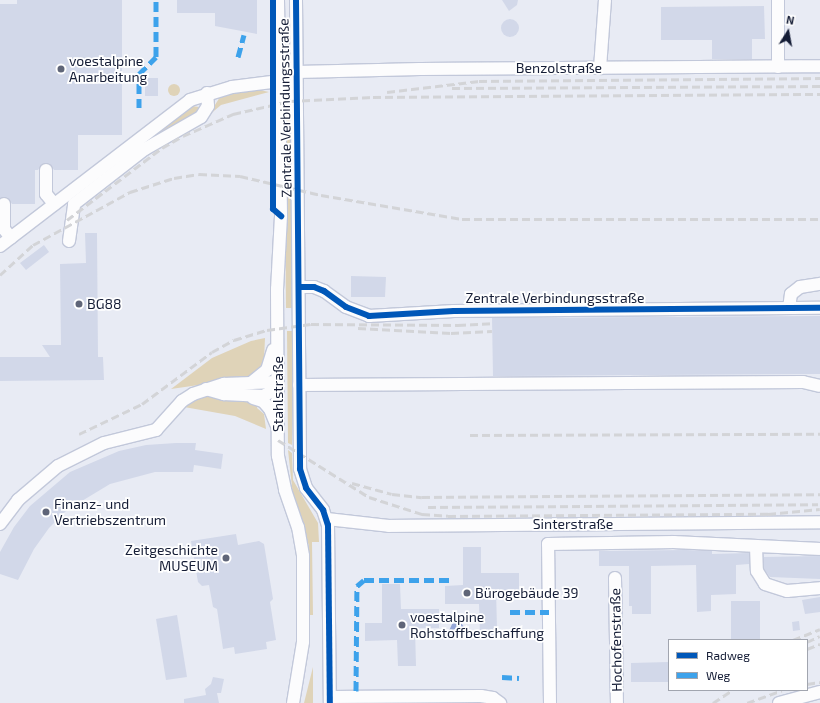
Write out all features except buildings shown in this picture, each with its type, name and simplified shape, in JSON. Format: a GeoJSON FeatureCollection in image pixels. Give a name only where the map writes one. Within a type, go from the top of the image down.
{"type":"FeatureCollection","features":[{"type":"Feature","properties":{"kind":"street","name":"Stahlstraße"},"geometry":{"type":"LineString","coordinates":[[278,0],[281,216],[277,336],[278,429],[280,469],[298,527],[303,556],[304,642],[293,703]]}},
{"type":"Feature","properties":{"kind":"street","name":"Zentrale Verbindungsstraße"},"geometry":{"type":"LineString","coordinates":[[296,0],[300,469],[306,488],[327,519],[329,532],[330,700]]}},
{"type":"Feature","properties":{"kind":"street"},"geometry":{"type":"LineString","coordinates":[[600,68],[605,0]]}},
{"type":"Feature","properties":{"kind":"street"},"geometry":{"type":"LineString","coordinates":[[778,0],[778,67]]}},
{"type":"Feature","properties":{"kind":"street","name":"Benzolstraße"},"geometry":{"type":"LineString","coordinates":[[297,72],[820,66]]}},
{"type":"Feature","properties":{"kind":"street"},"geometry":{"type":"LineString","coordinates":[[0,246],[179,108],[208,93],[280,81]]}},
{"type":"Feature","properties":{"kind":"street"},"geometry":{"type":"LineString","coordinates":[[69,241],[74,204],[145,149],[200,116],[208,106],[208,93]]}},
{"type":"Feature","properties":{"kind":"street"},"geometry":{"type":"LineString","coordinates":[[46,170],[46,194],[54,204]]}},
{"type":"Feature","properties":{"kind":"street"},"geometry":{"type":"LineString","coordinates":[[4,204],[4,229],[11,238]]}},
{"type":"Feature","properties":{"kind":"street"},"geometry":{"type":"LineString","coordinates":[[789,308],[791,294],[800,287],[820,284]]}},
{"type":"Feature","properties":{"kind":"street","name":"Zentrale Verbindungsstraße"},"geometry":{"type":"LineString","coordinates":[[299,287],[314,287],[324,291],[346,307],[369,316],[454,311],[820,308]]}},
{"type":"Feature","properties":{"kind":"street"},"geometry":{"type":"LineString","coordinates":[[251,383],[267,370],[277,336]]}},
{"type":"Feature","properties":{"kind":"street"},"geometry":{"type":"LineString","coordinates":[[299,386],[803,382],[820,386]]}},
{"type":"Feature","properties":{"kind":"street"},"geometry":{"type":"LineString","coordinates":[[0,524],[18,500],[58,466],[104,443],[156,430],[182,401],[205,389],[224,384],[251,383],[278,385]]}},
{"type":"Feature","properties":{"kind":"street"},"geometry":{"type":"LineString","coordinates":[[249,396],[270,395],[278,385]]}},
{"type":"Feature","properties":{"kind":"street"},"geometry":{"type":"LineString","coordinates":[[205,389],[249,396],[263,401],[270,409],[278,429]]}},
{"type":"Feature","properties":{"kind":"street","name":"Sinterstraße"},"geometry":{"type":"LineString","coordinates":[[327,519],[389,526],[820,522]]}},
{"type":"Feature","properties":{"kind":"street"},"geometry":{"type":"LineString","coordinates":[[550,703],[548,544],[674,542],[820,549]]}},
{"type":"Feature","properties":{"kind":"street"},"geometry":{"type":"LineString","coordinates":[[756,546],[757,572],[765,584],[787,590],[820,588]]}},
{"type":"Feature","properties":{"kind":"street","name":"Hochofenstraße"},"geometry":{"type":"LineString","coordinates":[[615,578],[617,703]]}},
{"type":"Feature","properties":{"kind":"street"},"geometry":{"type":"LineString","coordinates":[[779,703],[820,692]]}},
{"type":"Feature","properties":{"kind":"street"},"geometry":{"type":"LineString","coordinates":[[330,700],[480,696],[493,698],[500,703]]}},
{"type":"Feature","properties":{"kind":"shaded area"},"geometry":{"type":"Polygon","coordinates":[[[176,84],[179,85],[179,95],[172,96],[169,95],[168,88],[169,85],[176,84]]]}},
{"type":"Feature","properties":{"kind":"shaded area"},"geometry":{"type":"Polygon","coordinates":[[[255,89],[269,92],[221,105],[208,116],[220,97],[255,89]]]}},
{"type":"Feature","properties":{"kind":"shaded area"},"geometry":{"type":"Polygon","coordinates":[[[284,105],[291,105],[291,181],[285,181],[284,105]]]}},
{"type":"Feature","properties":{"kind":"shaded area"},"geometry":{"type":"Polygon","coordinates":[[[192,106],[199,107],[197,112],[145,143],[143,141],[192,106]]]}},
{"type":"Feature","properties":{"kind":"shaded area"},"geometry":{"type":"Polygon","coordinates":[[[285,191],[291,191],[292,308],[286,308],[285,191]]]}},
{"type":"Feature","properties":{"kind":"shaded area"},"geometry":{"type":"Polygon","coordinates":[[[287,331],[293,331],[292,445],[288,443],[287,331]]]}},
{"type":"Feature","properties":{"kind":"shaded area"},"geometry":{"type":"Polygon","coordinates":[[[265,338],[264,360],[254,377],[171,389],[212,358],[251,341],[265,338]]]}},
{"type":"Feature","properties":{"kind":"shaded area"},"geometry":{"type":"Polygon","coordinates":[[[203,395],[258,404],[257,408],[264,414],[266,429],[235,416],[184,407],[203,395]]]}},
{"type":"Feature","properties":{"kind":"shaded area"},"geometry":{"type":"Polygon","coordinates":[[[288,450],[292,453],[293,480],[318,523],[319,542],[312,542],[313,615],[310,615],[309,546],[293,496],[288,450]]]}},
{"type":"Feature","properties":{"kind":"shaded area"},"geometry":{"type":"Polygon","coordinates":[[[313,667],[313,703],[304,703],[313,667]]]}},
{"type":"Feature","properties":{"kind":"water"},"geometry":{"type":"Polygon","coordinates":[[[459,620],[464,627],[451,638],[448,633],[453,622],[459,620]]]}},
{"type":"Feature","properties":{"kind":"railway"},"geometry":{"type":"LineString","coordinates":[[387,92],[479,81],[820,78]]}},
{"type":"Feature","properties":{"kind":"railway"},"geometry":{"type":"LineString","coordinates":[[452,88],[820,86]]}},
{"type":"Feature","properties":{"kind":"railway"},"geometry":{"type":"LineString","coordinates":[[67,220],[162,148],[183,136],[233,114],[290,101],[373,97],[820,94]]}},
{"type":"Feature","properties":{"kind":"railway"},"geometry":{"type":"LineString","coordinates":[[0,275],[33,245],[130,192],[174,178],[199,174],[240,176],[321,195],[462,219],[820,219]]}},
{"type":"Feature","properties":{"kind":"railway"},"geometry":{"type":"LineString","coordinates":[[79,434],[142,404],[212,352],[234,340],[267,330],[311,324],[458,325],[492,323]]}},
{"type":"Feature","properties":{"kind":"railway"},"geometry":{"type":"LineString","coordinates":[[358,328],[451,333],[492,331]]}},
{"type":"Feature","properties":{"kind":"railway"},"geometry":{"type":"LineString","coordinates":[[470,435],[820,434]]}},
{"type":"Feature","properties":{"kind":"railway"},"geometry":{"type":"LineString","coordinates":[[278,440],[369,497],[422,514],[448,516],[768,514],[820,509]]}},
{"type":"Feature","properties":{"kind":"railway"},"geometry":{"type":"LineString","coordinates":[[352,483],[392,494],[422,497],[820,494]]}},
{"type":"Feature","properties":{"kind":"railway"},"geometry":{"type":"LineString","coordinates":[[428,507],[818,504]]}},
{"type":"Feature","properties":{"kind":"railway"},"geometry":{"type":"LineString","coordinates":[[795,639],[820,629]]}},
{"type":"Feature","properties":{"kind":"railway"},"geometry":{"type":"LineString","coordinates":[[808,642],[820,636]]}},
{"type":"Feature","properties":{"kind":"railway"},"geometry":{"type":"LineString","coordinates":[[808,649],[820,644]]}},
{"type":"Feature","properties":{"kind":"railway"},"geometry":{"type":"LineString","coordinates":[[808,684],[820,682]]}},
{"type":"Feature","properties":{"kind":"railway"},"geometry":{"type":"LineString","coordinates":[[713,703],[731,691]]}},
{"type":"Feature","properties":{"kind":"railway"},"geometry":{"type":"LineString","coordinates":[[747,703],[779,691]]}},
{"type":"Feature","properties":{"kind":"marked path"},"geometry":{"type":"LineString","coordinates":[[139,108],[139,74],[156,57],[156,0]]}},
{"type":"Feature","properties":{"kind":"marked path"},"geometry":{"type":"LineString","coordinates":[[238,57],[244,35]]}},
{"type":"Feature","properties":{"kind":"marked path"},"geometry":{"type":"LineString","coordinates":[[356,691],[357,586],[364,580],[449,580]]}},
{"type":"Feature","properties":{"kind":"marked path"},"geometry":{"type":"LineString","coordinates":[[510,612],[549,612]]}},
{"type":"Feature","properties":{"kind":"marked path"},"geometry":{"type":"LineString","coordinates":[[502,677],[519,678]]}},
{"type":"Feature","properties":{"kind":"cycle path"},"geometry":{"type":"LineString","coordinates":[[273,0],[273,209],[281,216]]}},
{"type":"Feature","properties":{"kind":"cycle path"},"geometry":{"type":"LineString","coordinates":[[296,0],[300,469],[306,488],[323,510],[328,525],[330,703]]}},
{"type":"Feature","properties":{"kind":"cycle path"},"geometry":{"type":"LineString","coordinates":[[299,287],[314,287],[324,291],[346,307],[369,316],[454,311],[820,308]]}},
{"type":"Feature","properties":{"kind":"place","name":"voestalpine Anarbeitung"},"geometry":{"type":"Point","coordinates":[61,69]}},
{"type":"Feature","properties":{"kind":"place","name":"BG88"},"geometry":{"type":"Point","coordinates":[79,304]}},
{"type":"Feature","properties":{"kind":"place","name":"Finanz- und Vertriebszentrum"},"geometry":{"type":"Point","coordinates":[46,512]}},
{"type":"Feature","properties":{"kind":"place","name":"Zeitgeschichte MUSEUM"},"geometry":{"type":"Point","coordinates":[226,558]}},
{"type":"Feature","properties":{"kind":"place","name":"Bürogebäude 39"},"geometry":{"type":"Point","coordinates":[467,593]}},
{"type":"Feature","properties":{"kind":"place","name":"voestalpine Rohstoffbeschaffung"},"geometry":{"type":"Point","coordinates":[402,625]}}]}
